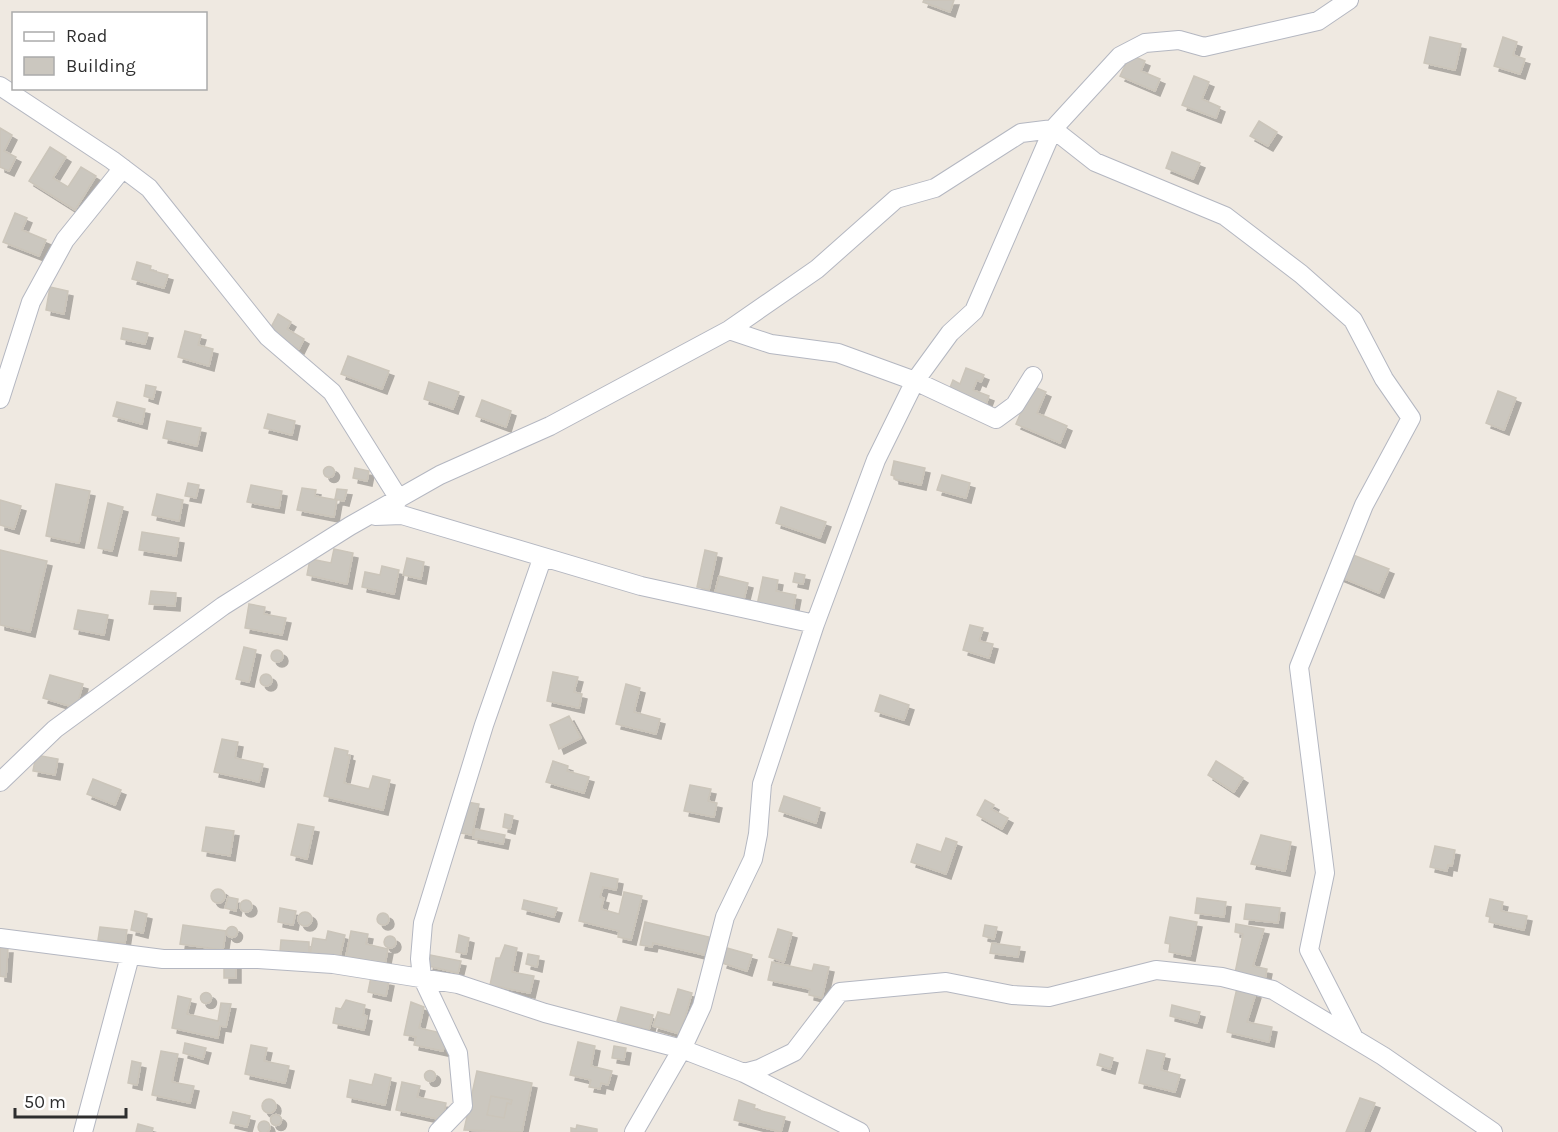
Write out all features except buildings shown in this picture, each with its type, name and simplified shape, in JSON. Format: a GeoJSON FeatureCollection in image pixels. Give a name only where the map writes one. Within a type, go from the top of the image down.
{"type":"FeatureCollection","features":[{"type":"Feature","properties":{"kind":"street"},"geometry":{"type":"LineString","coordinates":[[634,1132],[682,1050],[702,1006],[725,917],[753,859],[758,834],[762,784],[815,624],[876,460],[915,381],[950,333],[974,311],[1053,129],[1120,56],[1145,43],[1179,40],[1204,47],[1318,21],[1349,0]]}},
{"type":"Feature","properties":{"kind":"street"},"geometry":{"type":"LineString","coordinates":[[0,86],[123,168],[148,188],[268,337],[332,392],[399,499]]}},
{"type":"Feature","properties":{"kind":"street"},"geometry":{"type":"LineString","coordinates":[[0,782],[55,729],[223,606],[350,526],[440,475],[550,426],[729,330],[817,269],[896,199],[935,188],[1021,134],[1053,129],[1095,162],[1225,216],[1301,274],[1353,320],[1384,380],[1411,418],[1364,505],[1299,667],[1325,873],[1309,950],[1354,1038]]}},
{"type":"Feature","properties":{"kind":"street"},"geometry":{"type":"LineString","coordinates":[[0,399],[31,302],[66,240],[123,168]]}},
{"type":"Feature","properties":{"kind":"street"},"geometry":{"type":"LineString","coordinates":[[729,330],[771,344],[838,353],[915,381],[996,419],[1015,405],[1033,376]]}},
{"type":"Feature","properties":{"kind":"street"},"geometry":{"type":"LineString","coordinates":[[370,516],[402,515],[542,559],[641,586],[815,624]]}},
{"type":"Feature","properties":{"kind":"street"},"geometry":{"type":"LineString","coordinates":[[438,1132],[463,1106],[458,1053],[422,977],[420,959],[423,923],[484,725],[542,559]]}},
{"type":"Feature","properties":{"kind":"street"},"geometry":{"type":"LineString","coordinates":[[0,938],[163,959],[258,959],[333,964],[458,984],[545,1013],[682,1050],[744,1073],[860,1132]]}},
{"type":"Feature","properties":{"kind":"street"},"geometry":{"type":"LineString","coordinates":[[83,1132],[130,956]]}},
{"type":"Feature","properties":{"kind":"street"},"geometry":{"type":"LineString","coordinates":[[744,1073],[794,1052],[840,992],[946,982],[1011,995],[1049,998],[1156,970],[1222,977],[1273,990],[1354,1038],[1493,1132]]}}]}
